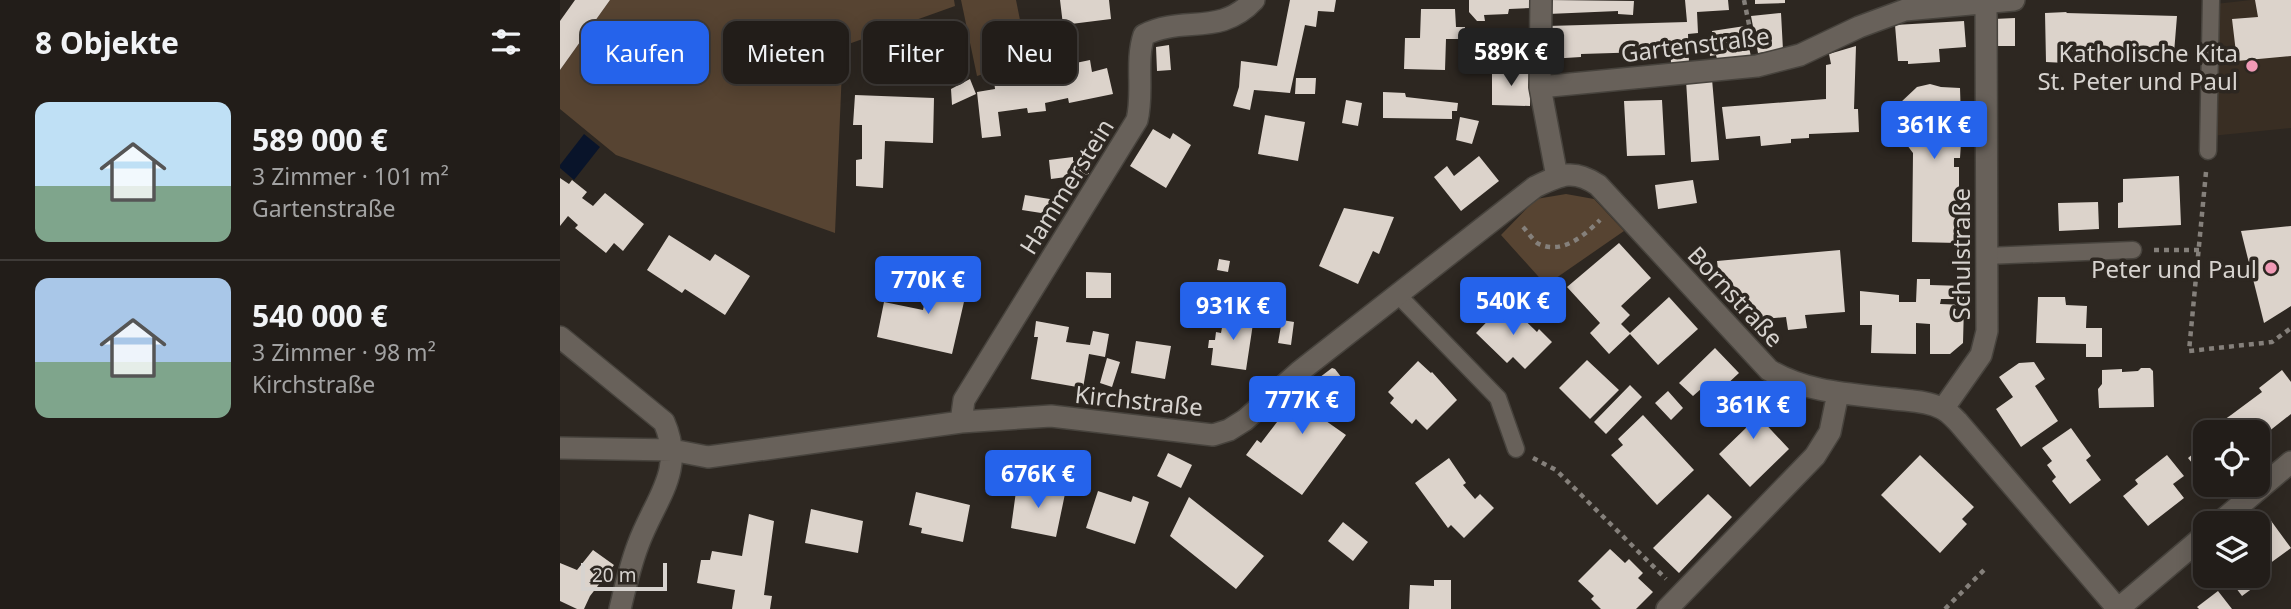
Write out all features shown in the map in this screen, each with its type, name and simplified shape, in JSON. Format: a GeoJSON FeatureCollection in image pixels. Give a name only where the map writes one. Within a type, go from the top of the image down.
{"type":"FeatureCollection","features":[{"type":"Feature","properties":{"kind":"street","name":"Hammerstein"},"geometry":{"type":"LineString","coordinates":[[961,422],[964,401],[1137,120],[1140,107],[1140,47],[1144,35],[1156,28],[1225,22],[1246,9],[1254,0]]}},
{"type":"Feature","properties":{"kind":"street"},"geometry":{"type":"LineString","coordinates":[[1541,0],[1540,87],[1557,177]]}},
{"type":"Feature","properties":{"kind":"street","name":"Gartenstraße"},"geometry":{"type":"LineString","coordinates":[[1540,87],[1757,66],[1800,55],[1859,27],[1905,10],[2014,0]]}},
{"type":"Feature","properties":{"kind":"street","name":"Schulstraße"},"geometry":{"type":"LineString","coordinates":[[1943,409],[1981,355],[1987,331],[1986,3]]}},
{"type":"Feature","properties":{"kind":"street","name":"Bornstraße"},"geometry":{"type":"LineString","coordinates":[[1557,177],[1573,174],[1586,177],[1598,185],[1769,370],[1804,387],[1924,402],[1943,409]]}},
{"type":"Feature","properties":{"kind":"street","name":"Kirchstraße"},"geometry":{"type":"LineString","coordinates":[[560,448],[672,450],[708,457],[961,422],[1051,416],[1213,435],[1229,430],[1245,420],[1299,372],[1535,187],[1557,177]]}},
{"type":"Feature","properties":{"kind":"street"},"geometry":{"type":"LineString","coordinates":[[560,338],[664,422],[670,435],[672,468],[639,543],[620,609]]}},
{"type":"Feature","properties":{"kind":"street"},"geometry":{"type":"LineString","coordinates":[[1674,602],[1815,456],[1830,432],[1838,393]]}},
{"type":"Feature","properties":{"kind":"street"},"geometry":{"type":"LineString","coordinates":[[1943,409],[1958,422],[2118,609],[2193,545]]}},
{"type":"Feature","properties":{"kind":"street"},"geometry":{"type":"LineString","coordinates":[[2233,511],[2291,462]]}},
{"type":"Feature","properties":{"kind":"lane"},"geometry":{"type":"LineString","coordinates":[[2208,150],[2211,0]]}},
{"type":"Feature","properties":{"kind":"lane"},"geometry":{"type":"LineString","coordinates":[[1986,256],[2133,250]]}},
{"type":"Feature","properties":{"kind":"lane"},"geometry":{"type":"LineString","coordinates":[[1398,295],[1498,398],[1516,449]]}},
{"type":"Feature","properties":{"kind":"path"},"geometry":{"type":"LineString","coordinates":[[1744,0],[1757,66]]}},
{"type":"Feature","properties":{"kind":"path"},"geometry":{"type":"LineString","coordinates":[[2208,150],[2189,351],[2272,342],[2291,328]]}},
{"type":"Feature","properties":{"kind":"path"},"geometry":{"type":"LineString","coordinates":[[1507,209],[1537,244],[1553,247],[1582,237],[1616,205]]}},
{"type":"Feature","properties":{"kind":"path"},"geometry":{"type":"LineString","coordinates":[[2133,250],[2199,250]]}},
{"type":"Feature","properties":{"kind":"path"},"geometry":{"type":"LineString","coordinates":[[1516,449],[1556,470],[1674,602]]}},
{"type":"Feature","properties":{"kind":"path"},"geometry":{"type":"LineString","coordinates":[[1945,609],[1985,569]]}},
{"type":"Feature","properties":{"kind":"shaded area"},"geometry":{"type":"Polygon","coordinates":[[[610,0],[954,0],[955,6],[913,21],[863,21],[863,39],[849,44],[849,21],[723,21],[723,84],[841,84],[835,233],[616,155],[560,109],[560,70],[581,41],[581,84],[709,84],[709,21],[595,21],[610,0]]]}},
{"type":"Feature","properties":{"kind":"shaded area"},"geometry":{"type":"Polygon","coordinates":[[[961,0],[1016,0],[1020,21],[982,21],[982,74],[977,76],[968,21],[965,21],[961,0]]]}},
{"type":"Feature","properties":{"kind":"shaded area","name":"Katholische Kita St. Peter und Paul"},"geometry":{"type":"Polygon","coordinates":[[[2251,0],[2291,0],[2291,128],[2211,136],[2215,4],[2251,0]]]}},
{"type":"Feature","properties":{"kind":"shaded area"},"geometry":{"type":"Polygon","coordinates":[[[1566,194],[1594,199],[1624,231],[1546,285],[1501,235],[1536,199],[1566,194]]]}},
{"type":"Feature","properties":{"kind":"water"},"geometry":{"type":"Polygon","coordinates":[[[584,134],[600,147],[574,180],[560,165],[584,134]]]}},
{"type":"Feature","properties":{"kind":"building"},"geometry":{"type":"Polygon","coordinates":[[[575,0],[610,0],[595,21],[581,21],[581,41],[560,70],[560,21],[575,0]]]}},
{"type":"Feature","properties":{"kind":"building"},"geometry":{"type":"Polygon","coordinates":[[[1060,0],[1109,0],[1111,19],[1077,23],[1077,21],[1063,21],[1060,0]]]}},
{"type":"Feature","properties":{"kind":"building"},"geometry":{"type":"Polygon","coordinates":[[[1290,0],[1336,0],[1334,12],[1318,11],[1316,27],[1305,25],[1290,93],[1254,90],[1250,110],[1233,106],[1239,87],[1241,61],[1277,66],[1290,0]]]}},
{"type":"Feature","properties":{"kind":"building"},"geometry":{"type":"Polygon","coordinates":[[[1469,0],[1531,0],[1531,8],[1509,9],[1508,14],[1484,15],[1485,21],[1477,21],[1469,12],[1469,0]]]}},
{"type":"Feature","properties":{"kind":"building"},"geometry":{"type":"Polygon","coordinates":[[[1548,0],[1634,1],[1633,15],[1618,14],[1618,11],[1548,14],[1548,0]]]}},
{"type":"Feature","properties":{"kind":"building"},"geometry":{"type":"Polygon","coordinates":[[[1685,0],[1728,0],[1729,10],[1697,12],[1698,33],[1688,34],[1689,63],[1671,63],[1670,46],[1645,47],[1646,52],[1581,54],[1581,57],[1549,59],[1548,26],[1687,22],[1685,0]]]}},
{"type":"Feature","properties":{"kind":"building"},"geometry":{"type":"Polygon","coordinates":[[[1755,0],[1785,0],[1785,3],[1755,4],[1755,0]]]}},
{"type":"Feature","properties":{"kind":"building"},"geometry":{"type":"Polygon","coordinates":[[[2255,0],[2291,0],[2291,56],[2237,61],[2232,19],[2258,17],[2255,0]]]}},
{"type":"Feature","properties":{"kind":"building"},"geometry":{"type":"Polygon","coordinates":[[[1421,9],[1455,9],[1456,27],[1465,27],[1464,39],[1446,39],[1445,70],[1404,69],[1405,38],[1420,38],[1421,9]]]}},
{"type":"Feature","properties":{"kind":"building"},"geometry":{"type":"Polygon","coordinates":[[[1781,13],[1783,50],[1758,53],[1751,16],[1781,13]]]}},
{"type":"Feature","properties":{"kind":"building"},"geometry":{"type":"Polygon","coordinates":[[[2045,13],[2177,16],[2174,53],[2066,51],[2066,63],[2046,62],[2045,13]]]}},
{"type":"Feature","properties":{"kind":"building"},"geometry":{"type":"Polygon","coordinates":[[[2015,18],[2015,46],[1994,46],[1994,19],[2015,18]]]}},
{"type":"Feature","properties":{"kind":"building"},"geometry":{"type":"Polygon","coordinates":[[[1964,21],[1966,47],[1939,49],[1940,62],[1908,64],[1908,61],[1898,61],[1895,25],[1964,21]]]}},
{"type":"Feature","properties":{"kind":"building"},"geometry":{"type":"Polygon","coordinates":[[[1745,26],[1751,57],[1718,63],[1716,55],[1710,56],[1708,42],[1713,41],[1712,31],[1745,26]]]}},
{"type":"Feature","properties":{"kind":"building"},"geometry":{"type":"Polygon","coordinates":[[[1169,45],[1171,70],[1157,71],[1156,47],[1169,45]]]}},
{"type":"Feature","properties":{"kind":"building"},"geometry":{"type":"Polygon","coordinates":[[[1856,46],[1854,109],[1858,109],[1859,132],[1809,134],[1809,138],[1791,139],[1791,143],[1761,146],[1760,136],[1726,139],[1722,107],[1826,99],[1826,65],[1831,64],[1829,54],[1856,46]]]}},
{"type":"Feature","properties":{"kind":"building"},"geometry":{"type":"Polygon","coordinates":[[[1090,60],[1092,72],[1107,68],[1113,94],[1069,103],[1068,98],[1045,103],[1046,111],[1028,113],[1027,108],[998,112],[1001,136],[982,138],[977,92],[995,89],[994,84],[1077,84],[1077,63],[1090,60]]]}},
{"type":"Feature","properties":{"kind":"building"},"geometry":{"type":"Polygon","coordinates":[[[1492,70],[1531,72],[1530,106],[1492,105],[1492,70]]]}},
{"type":"Feature","properties":{"kind":"building"},"geometry":{"type":"Polygon","coordinates":[[[1296,78],[1316,78],[1315,94],[1295,94],[1296,78]]]}},
{"type":"Feature","properties":{"kind":"building"},"geometry":{"type":"Polygon","coordinates":[[[970,79],[976,94],[952,105],[951,89],[960,84],[968,84],[970,79]]]}},
{"type":"Feature","properties":{"kind":"building"},"geometry":{"type":"Polygon","coordinates":[[[1712,79],[1719,160],[1691,162],[1686,80],[1712,79]]]}},
{"type":"Feature","properties":{"kind":"building"},"geometry":{"type":"Polygon","coordinates":[[[1930,84],[1960,88],[1960,158],[1954,158],[1954,167],[1959,167],[1959,243],[1912,242],[1913,153],[1904,141],[1904,134],[1911,128],[1899,115],[1899,110],[1903,106],[1900,103],[1917,87],[1930,84]]]}},
{"type":"Feature","properties":{"kind":"building"},"geometry":{"type":"Polygon","coordinates":[[[1383,92],[1405,93],[1406,97],[1458,103],[1457,111],[1452,111],[1452,119],[1383,118],[1383,92]]]}},
{"type":"Feature","properties":{"kind":"building"},"geometry":{"type":"Polygon","coordinates":[[[855,95],[934,98],[933,143],[885,141],[883,188],[856,186],[856,160],[862,159],[862,125],[853,125],[855,95]]]}},
{"type":"Feature","properties":{"kind":"building"},"geometry":{"type":"Polygon","coordinates":[[[1346,100],[1362,103],[1358,126],[1342,123],[1346,100]]]}},
{"type":"Feature","properties":{"kind":"building"},"geometry":{"type":"Polygon","coordinates":[[[1662,100],[1665,155],[1627,156],[1624,101],[1662,100]]]}},
{"type":"Feature","properties":{"kind":"building"},"geometry":{"type":"Polygon","coordinates":[[[1265,115],[1305,122],[1298,161],[1258,154],[1265,115]]]}},
{"type":"Feature","properties":{"kind":"building"},"geometry":{"type":"Polygon","coordinates":[[[1460,117],[1479,121],[1472,144],[1456,140],[1460,117]]]}},
{"type":"Feature","properties":{"kind":"building"},"geometry":{"type":"Polygon","coordinates":[[[1153,129],[1170,139],[1173,133],[1191,145],[1166,188],[1130,166],[1153,129]]]}},
{"type":"Feature","properties":{"kind":"building"},"geometry":{"type":"Polygon","coordinates":[[[1479,156],[1499,181],[1461,211],[1434,177],[1447,166],[1454,176],[1479,156]]]}},
{"type":"Feature","properties":{"kind":"building"},"geometry":{"type":"Polygon","coordinates":[[[1073,157],[1073,161],[1087,160],[1089,174],[1051,179],[1049,160],[1073,157]]]}},
{"type":"Feature","properties":{"kind":"building"},"geometry":{"type":"Polygon","coordinates":[[[2179,176],[2181,225],[2118,228],[2118,203],[2123,202],[2123,179],[2179,176]]]}},
{"type":"Feature","properties":{"kind":"building"},"geometry":{"type":"Polygon","coordinates":[[[560,178],[569,184],[572,180],[587,192],[582,198],[593,206],[605,193],[644,224],[623,251],[614,243],[606,253],[575,228],[578,225],[568,216],[560,226],[560,178]]]}},
{"type":"Feature","properties":{"kind":"building"},"geometry":{"type":"Polygon","coordinates":[[[1693,180],[1697,203],[1658,209],[1655,185],[1693,180]]]}},
{"type":"Feature","properties":{"kind":"building"},"geometry":{"type":"Polygon","coordinates":[[[1025,195],[1056,200],[1054,215],[1022,210],[1025,195]]]}},
{"type":"Feature","properties":{"kind":"building"},"geometry":{"type":"Polygon","coordinates":[[[2098,202],[2099,229],[2059,231],[2058,203],[2098,202]]]}},
{"type":"Feature","properties":{"kind":"building"},"geometry":{"type":"Polygon","coordinates":[[[1344,208],[1394,217],[1379,254],[1373,251],[1358,284],[1319,266],[1344,208]]]}},
{"type":"Feature","properties":{"kind":"building","name":"Peter und Paul"},"geometry":{"type":"Polygon","coordinates":[[[2291,226],[2291,306],[2264,323],[2241,231],[2291,226]]]}},
{"type":"Feature","properties":{"kind":"building"},"geometry":{"type":"Polygon","coordinates":[[[669,235],[710,261],[715,254],[750,276],[725,315],[685,289],[682,293],[647,270],[669,235]]]}},
{"type":"Feature","properties":{"kind":"building"},"geometry":{"type":"Polygon","coordinates":[[[1619,243],[1651,278],[1621,306],[1630,315],[1621,324],[1630,333],[1669,297],[1698,329],[1658,365],[1630,334],[1609,354],[1590,333],[1600,323],[1567,287],[1619,243]]]}},
{"type":"Feature","properties":{"kind":"building"},"geometry":{"type":"Polygon","coordinates":[[[1840,250],[1845,312],[1805,315],[1807,328],[1788,330],[1786,317],[1763,319],[1718,269],[1717,261],[1840,250]]]}},
{"type":"Feature","properties":{"kind":"building"},"geometry":{"type":"Polygon","coordinates":[[[1219,259],[1230,261],[1228,272],[1217,270],[1219,259]]]}},
{"type":"Feature","properties":{"kind":"building"},"geometry":{"type":"Polygon","coordinates":[[[1086,272],[1111,273],[1111,298],[1086,298],[1086,272]]]}},
{"type":"Feature","properties":{"kind":"building"},"geometry":{"type":"Polygon","coordinates":[[[957,273],[965,275],[969,280],[952,354],[877,337],[884,302],[923,310],[931,274],[950,278],[957,273]]]}},
{"type":"Feature","properties":{"kind":"building"},"geometry":{"type":"Polygon","coordinates":[[[1917,279],[1930,279],[1930,285],[1964,286],[1964,299],[1941,299],[1940,304],[1964,305],[1963,343],[1950,354],[1930,354],[1930,324],[1916,323],[1916,354],[1871,353],[1872,325],[1860,325],[1860,291],[1899,295],[1899,302],[1916,302],[1917,279]]]}},
{"type":"Feature","properties":{"kind":"building"},"geometry":{"type":"Polygon","coordinates":[[[2038,297],[2065,297],[2066,305],[2087,306],[2086,328],[2102,328],[2102,357],[2086,357],[2086,344],[2036,343],[2038,297]]]}},
{"type":"Feature","properties":{"kind":"building"},"geometry":{"type":"Polygon","coordinates":[[[1506,302],[1537,332],[1539,329],[1552,342],[1525,369],[1513,357],[1507,363],[1476,333],[1506,302]]]}},
{"type":"Feature","properties":{"kind":"building"},"geometry":{"type":"Polygon","coordinates":[[[1225,312],[1254,317],[1246,370],[1211,365],[1213,348],[1208,348],[1209,340],[1215,340],[1216,332],[1221,333],[1225,312]]]}},
{"type":"Feature","properties":{"kind":"building"},"geometry":{"type":"Polygon","coordinates":[[[1282,320],[1294,322],[1291,345],[1278,343],[1282,320]]]}},
{"type":"Feature","properties":{"kind":"building"},"geometry":{"type":"Polygon","coordinates":[[[1036,321],[1069,327],[1066,342],[1090,345],[1093,331],[1109,334],[1105,357],[1089,354],[1083,388],[1031,379],[1038,337],[1034,337],[1036,321]]]}},
{"type":"Feature","properties":{"kind":"building"},"geometry":{"type":"Polygon","coordinates":[[[1136,341],[1171,346],[1165,379],[1131,373],[1136,341]]]}},
{"type":"Feature","properties":{"kind":"building"},"geometry":{"type":"Polygon","coordinates":[[[1715,348],[1739,373],[1710,400],[1701,389],[1693,396],[1679,383],[1715,348]]]}},
{"type":"Feature","properties":{"kind":"building"},"geometry":{"type":"Polygon","coordinates":[[[1107,358],[1120,362],[1112,387],[1100,383],[1107,358]]]}},
{"type":"Feature","properties":{"kind":"building"},"geometry":{"type":"Polygon","coordinates":[[[1587,360],[1619,390],[1590,419],[1559,388],[1587,360]]]}},
{"type":"Feature","properties":{"kind":"building"},"geometry":{"type":"Polygon","coordinates":[[[1418,361],[1432,372],[1457,400],[1427,430],[1416,419],[1412,424],[1390,403],[1394,398],[1388,392],[1418,361]]]}},
{"type":"Feature","properties":{"kind":"building"},"geometry":{"type":"Polygon","coordinates":[[[2034,362],[2045,379],[2035,386],[2058,421],[2021,447],[1996,409],[2013,397],[1999,377],[2019,363],[2034,362]]]}},
{"type":"Feature","properties":{"kind":"building"},"geometry":{"type":"Polygon","coordinates":[[[1332,368],[1345,382],[1345,386],[1316,414],[1346,435],[1302,495],[1246,455],[1257,440],[1261,443],[1299,393],[1332,368]]]}},
{"type":"Feature","properties":{"kind":"building"},"geometry":{"type":"Polygon","coordinates":[[[2141,368],[2150,368],[2153,371],[2154,407],[2099,408],[2098,389],[2102,384],[2102,370],[2122,369],[2122,372],[2138,371],[2141,368]]]}},
{"type":"Feature","properties":{"kind":"building"},"geometry":{"type":"Polygon","coordinates":[[[2282,370],[2291,382],[2291,414],[2270,430],[2270,420],[2224,420],[2262,392],[2259,388],[2282,370]]]}},
{"type":"Feature","properties":{"kind":"building"},"geometry":{"type":"Polygon","coordinates":[[[1630,385],[1642,397],[1606,434],[1594,422],[1630,385]]]}},
{"type":"Feature","properties":{"kind":"building"},"geometry":{"type":"Polygon","coordinates":[[[1752,387],[1770,407],[1759,417],[1789,449],[1750,487],[1719,454],[1749,425],[1731,406],[1752,387]]]}},
{"type":"Feature","properties":{"kind":"building"},"geometry":{"type":"Polygon","coordinates":[[[1668,391],[1683,408],[1671,420],[1655,403],[1668,391]]]}},
{"type":"Feature","properties":{"kind":"building"},"geometry":{"type":"Polygon","coordinates":[[[1643,415],[1694,470],[1657,505],[1611,455],[1623,445],[1618,439],[1643,415]]]}},
{"type":"Feature","properties":{"kind":"building"},"geometry":{"type":"Polygon","coordinates":[[[2071,428],[2091,456],[2086,460],[2101,480],[2070,504],[2052,481],[2056,477],[2047,465],[2052,461],[2042,448],[2071,428]]]}},
{"type":"Feature","properties":{"kind":"building"},"geometry":{"type":"Polygon","coordinates":[[[1168,453],[1192,465],[1181,488],[1157,476],[1168,453]]]}},
{"type":"Feature","properties":{"kind":"building"},"geometry":{"type":"Polygon","coordinates":[[[1920,455],[1974,507],[1962,519],[1967,524],[1940,553],[1881,495],[1920,455]]]}},
{"type":"Feature","properties":{"kind":"building"},"geometry":{"type":"Polygon","coordinates":[[[2167,455],[2184,476],[2173,484],[2184,498],[2148,526],[2123,496],[2138,484],[2135,480],[2167,455]]]}},
{"type":"Feature","properties":{"kind":"building"},"geometry":{"type":"Polygon","coordinates":[[[1449,458],[1466,483],[1463,485],[1475,499],[1480,494],[1494,508],[1464,538],[1451,525],[1448,528],[1415,483],[1449,458]]]}},
{"type":"Feature","properties":{"kind":"building"},"geometry":{"type":"Polygon","coordinates":[[[1017,484],[1047,490],[1048,486],[1066,489],[1056,537],[1011,528],[1017,484]]]}},
{"type":"Feature","properties":{"kind":"building"},"geometry":{"type":"Polygon","coordinates":[[[1098,491],[1131,502],[1133,496],[1149,502],[1135,544],[1086,528],[1098,491]]]}},
{"type":"Feature","properties":{"kind":"building"},"geometry":{"type":"Polygon","coordinates":[[[916,492],[970,505],[963,542],[921,533],[922,528],[909,525],[916,492]]]}},
{"type":"Feature","properties":{"kind":"building"},"geometry":{"type":"Polygon","coordinates":[[[1708,494],[1732,517],[1679,573],[1653,548],[1708,494]]]}},
{"type":"Feature","properties":{"kind":"building"},"geometry":{"type":"Polygon","coordinates":[[[1189,497],[1264,556],[1236,589],[1170,536],[1189,497]]]}},
{"type":"Feature","properties":{"kind":"building"},"geometry":{"type":"Polygon","coordinates":[[[811,509],[863,521],[858,553],[805,543],[811,509]]]}},
{"type":"Feature","properties":{"kind":"building"},"geometry":{"type":"Polygon","coordinates":[[[749,514],[774,521],[764,595],[772,596],[770,609],[732,609],[735,590],[697,583],[701,560],[710,560],[712,551],[742,556],[749,514]]]}},
{"type":"Feature","properties":{"kind":"building"},"geometry":{"type":"Polygon","coordinates":[[[2270,519],[2291,548],[2270,563],[2270,519]]]}},
{"type":"Feature","properties":{"kind":"building"},"geometry":{"type":"Polygon","coordinates":[[[1343,522],[1368,542],[1353,561],[1328,541],[1343,522]]]}},
{"type":"Feature","properties":{"kind":"building"},"geometry":{"type":"Polygon","coordinates":[[[1610,549],[1625,563],[1629,559],[1643,573],[1638,578],[1653,592],[1636,609],[1601,609],[1591,599],[1594,596],[1578,581],[1610,549]]]}},
{"type":"Feature","properties":{"kind":"building"},"geometry":{"type":"Polygon","coordinates":[[[593,550],[614,565],[590,596],[584,609],[577,609],[560,601],[560,563],[577,570],[593,550]]]}},
{"type":"Feature","properties":{"kind":"building"},"geometry":{"type":"Polygon","coordinates":[[[1434,580],[1451,580],[1451,609],[1409,609],[1410,585],[1434,586],[1434,580]]]}},
{"type":"Feature","properties":{"kind":"building"},"geometry":{"type":"Polygon","coordinates":[[[2236,588],[2253,588],[2242,596],[2236,588]]]}},
{"type":"Feature","properties":{"kind":"building"},"geometry":{"type":"Polygon","coordinates":[[[2218,591],[2232,609],[2197,607],[2218,591]]]}},
{"type":"Feature","properties":{"kind":"place","name":"Katholische Kita St. Peter und Paul"},"geometry":{"type":"Point","coordinates":[2252,66]}},
{"type":"Feature","properties":{"kind":"place","name":"Peter und Paul"},"geometry":{"type":"Point","coordinates":[2271,268]}}]}
